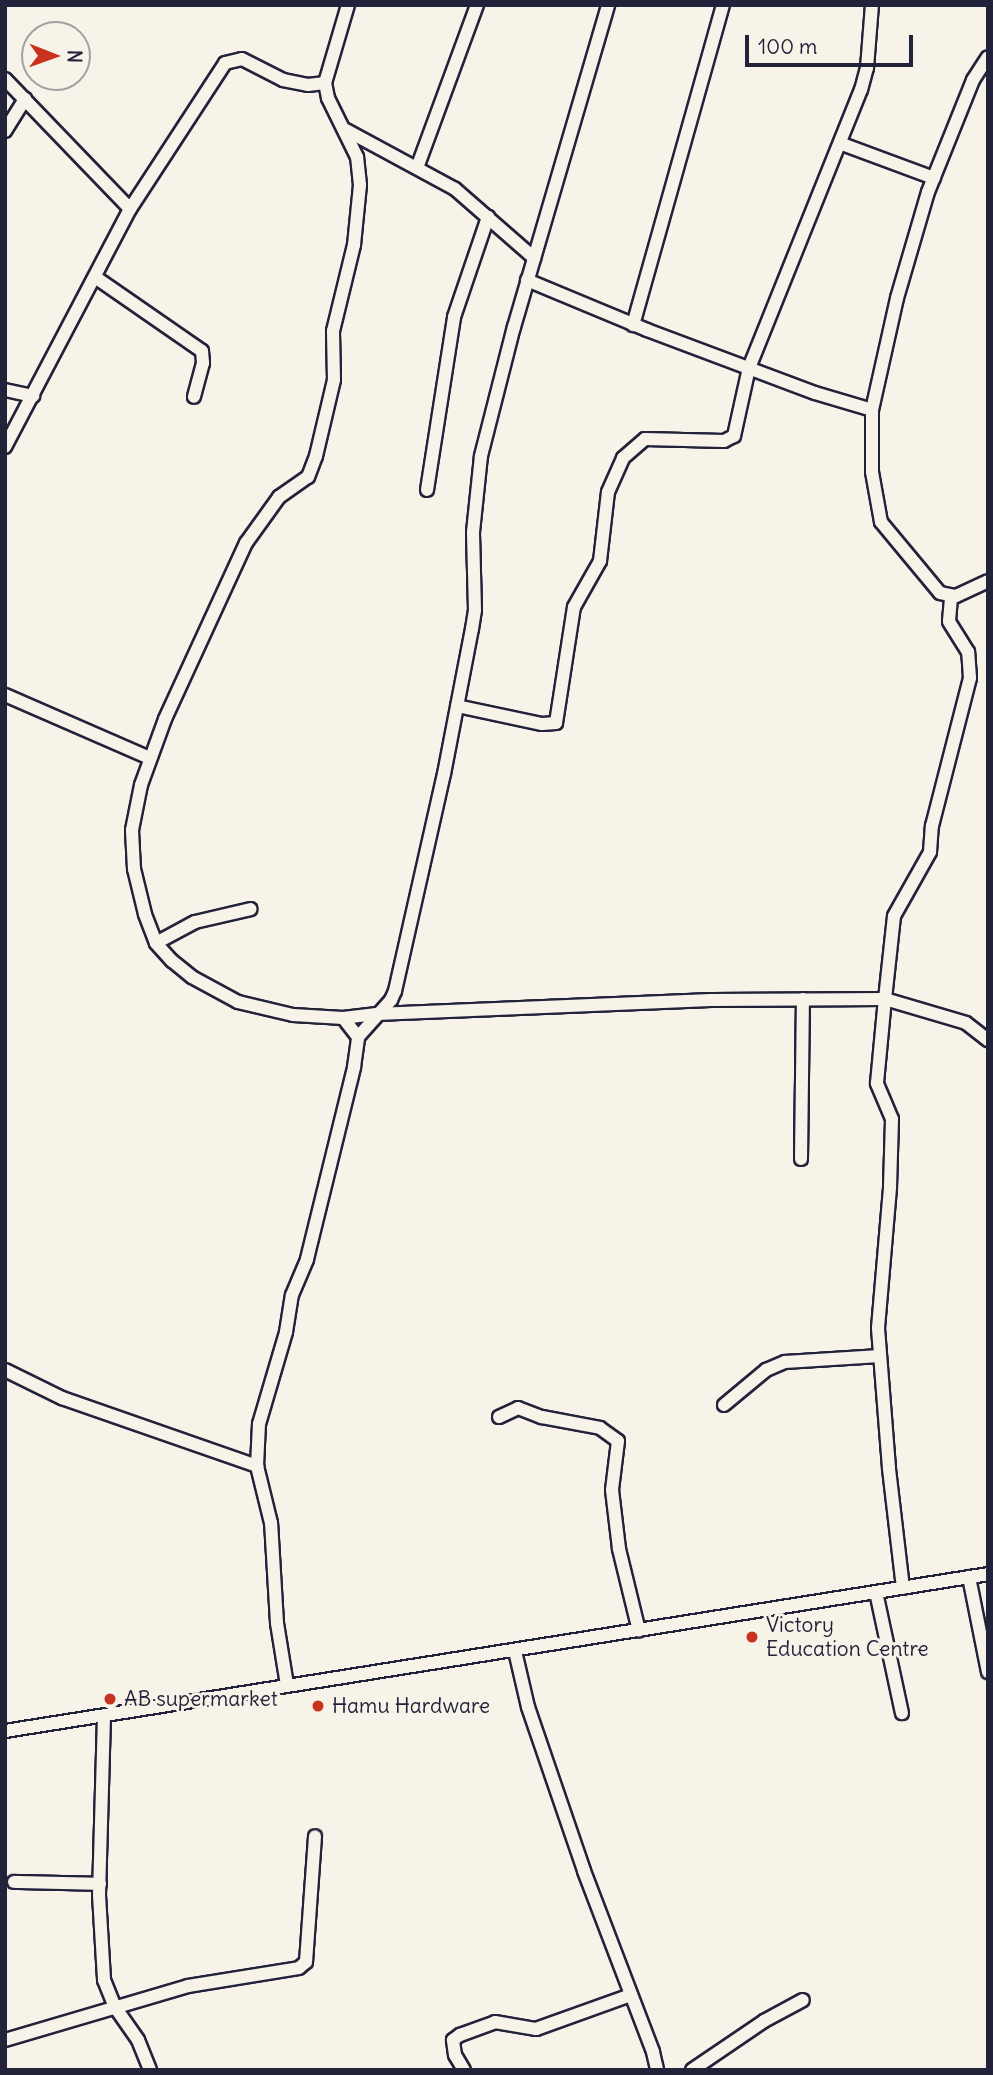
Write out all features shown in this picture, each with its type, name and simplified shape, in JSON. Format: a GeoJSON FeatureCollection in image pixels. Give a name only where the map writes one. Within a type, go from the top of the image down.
{"type":"FeatureCollection","features":[{"type":"Feature","properties":{"kind":"street"},"geometry":{"type":"LineString","coordinates":[[348,5],[325,83],[328,98],[357,157],[360,185],[354,245],[333,331],[334,380],[316,456],[307,477],[279,497],[247,543],[164,719],[141,785],[132,830],[134,869],[145,915],[156,943],[192,976],[238,1002],[293,1015],[343,1018],[377,1014],[803,999],[885,999],[966,1023],[988,1040]]}},
{"type":"Feature","properties":{"kind":"street"},"geometry":{"type":"LineString","coordinates":[[417,169],[477,5]]}},
{"type":"Feature","properties":{"kind":"street"},"geometry":{"type":"LineString","coordinates":[[287,1685],[277,1623],[271,1522],[257,1466],[259,1424],[286,1332],[292,1295],[307,1259],[354,1067],[358,1037],[391,1000],[395,990],[457,706],[475,610],[473,532],[481,456],[527,280],[608,5]]}},
{"type":"Feature","properties":{"kind":"street"},"geometry":{"type":"LineString","coordinates":[[633,325],[723,5]]}},
{"type":"Feature","properties":{"kind":"street"},"geometry":{"type":"LineString","coordinates":[[457,706],[542,724],[556,723],[573,607],[600,561],[608,492],[618,468],[631,449],[645,439],[729,440],[737,429],[749,368],[842,144],[867,68],[872,5]]}},
{"type":"Feature","properties":{"kind":"street"},"geometry":{"type":"LineString","coordinates":[[988,57],[973,80],[934,178],[897,299],[872,410],[872,472],[881,522],[940,593],[951,596],[967,592],[988,581]]}},
{"type":"Feature","properties":{"kind":"street"},"geometry":{"type":"LineString","coordinates":[[5,447],[130,209],[226,63],[242,59],[283,80],[308,85],[325,83]]}},
{"type":"Feature","properties":{"kind":"street"},"geometry":{"type":"LineString","coordinates":[[5,79],[130,209]]}},
{"type":"Feature","properties":{"kind":"street"},"geometry":{"type":"LineString","coordinates":[[5,131],[25,99]]}},
{"type":"Feature","properties":{"kind":"street"},"geometry":{"type":"LineString","coordinates":[[345,129],[455,189],[534,258]]}},
{"type":"Feature","properties":{"kind":"street"},"geometry":{"type":"LineString","coordinates":[[842,144],[934,178]]}},
{"type":"Feature","properties":{"kind":"street"},"geometry":{"type":"LineString","coordinates":[[427,490],[454,317],[488,217]]}},
{"type":"Feature","properties":{"kind":"street"},"geometry":{"type":"LineString","coordinates":[[95,277],[202,351],[203,363],[194,397]]}},
{"type":"Feature","properties":{"kind":"street"},"geometry":{"type":"LineString","coordinates":[[527,280],[633,325],[872,410]]}},
{"type":"Feature","properties":{"kind":"street"},"geometry":{"type":"LineString","coordinates":[[5,390],[33,396]]}},
{"type":"Feature","properties":{"kind":"street"},"geometry":{"type":"LineString","coordinates":[[903,1588],[878,1328],[890,1188],[892,1119],[877,1083],[894,916],[928,860],[932,826],[970,678],[968,652],[949,621],[951,596]]}},
{"type":"Feature","properties":{"kind":"street"},"geometry":{"type":"LineString","coordinates":[[5,695],[150,758]]}},
{"type":"Feature","properties":{"kind":"street"},"geometry":{"type":"LineString","coordinates":[[156,943],[195,922],[250,909]]}},
{"type":"Feature","properties":{"kind":"street"},"geometry":{"type":"LineString","coordinates":[[801,1159],[803,999]]}},
{"type":"Feature","properties":{"kind":"street"},"geometry":{"type":"LineString","coordinates":[[343,1018],[358,1037]]}},
{"type":"Feature","properties":{"kind":"street"},"geometry":{"type":"LineString","coordinates":[[724,1405],[766,1370],[785,1362],[880,1356]]}},
{"type":"Feature","properties":{"kind":"street"},"geometry":{"type":"LineString","coordinates":[[5,1370],[62,1398],[257,1466]]}},
{"type":"Feature","properties":{"kind":"street"},"geometry":{"type":"LineString","coordinates":[[499,1417],[518,1408],[542,1418],[600,1428],[618,1441],[612,1490],[619,1549],[639,1631]]}},
{"type":"Feature","properties":{"kind":"street"},"geometry":{"type":"LineString","coordinates":[[5,1731],[988,1574]]}},
{"type":"Feature","properties":{"kind":"street"},"geometry":{"type":"LineString","coordinates":[[969,1577],[988,1672]]}},
{"type":"Feature","properties":{"kind":"street"},"geometry":{"type":"LineString","coordinates":[[876,1592],[902,1713]]}},
{"type":"Feature","properties":{"kind":"street"},"geometry":{"type":"LineString","coordinates":[[515,1651],[528,1707],[653,2052],[657,2070]]}},
{"type":"Feature","properties":{"kind":"street"},"geometry":{"type":"LineString","coordinates":[[104,1716],[100,1884],[104,1980],[115,2007],[138,2040],[150,2070]]}},
{"type":"Feature","properties":{"kind":"street"},"geometry":{"type":"LineString","coordinates":[[5,2040],[188,1986],[299,1968],[306,1962],[315,1836]]}},
{"type":"Feature","properties":{"kind":"street"},"geometry":{"type":"LineString","coordinates":[[14,1882],[100,1884]]}},
{"type":"Feature","properties":{"kind":"street"},"geometry":{"type":"LineString","coordinates":[[464,2070],[455,2055],[453,2040],[468,2031],[495,2022],[536,2029],[631,1996]]}},
{"type":"Feature","properties":{"kind":"street"},"geometry":{"type":"LineString","coordinates":[[692,2070],[764,2021],[803,2000]]}},
{"type":"Feature","properties":{"kind":"place","name":"Victory Education Centre"},"geometry":{"type":"Point","coordinates":[752,1637]}},
{"type":"Feature","properties":{"kind":"place","name":"AB supermarket"},"geometry":{"type":"Point","coordinates":[110,1699]}},
{"type":"Feature","properties":{"kind":"place","name":"Hamu Hardware"},"geometry":{"type":"Point","coordinates":[318,1706]}}]}
